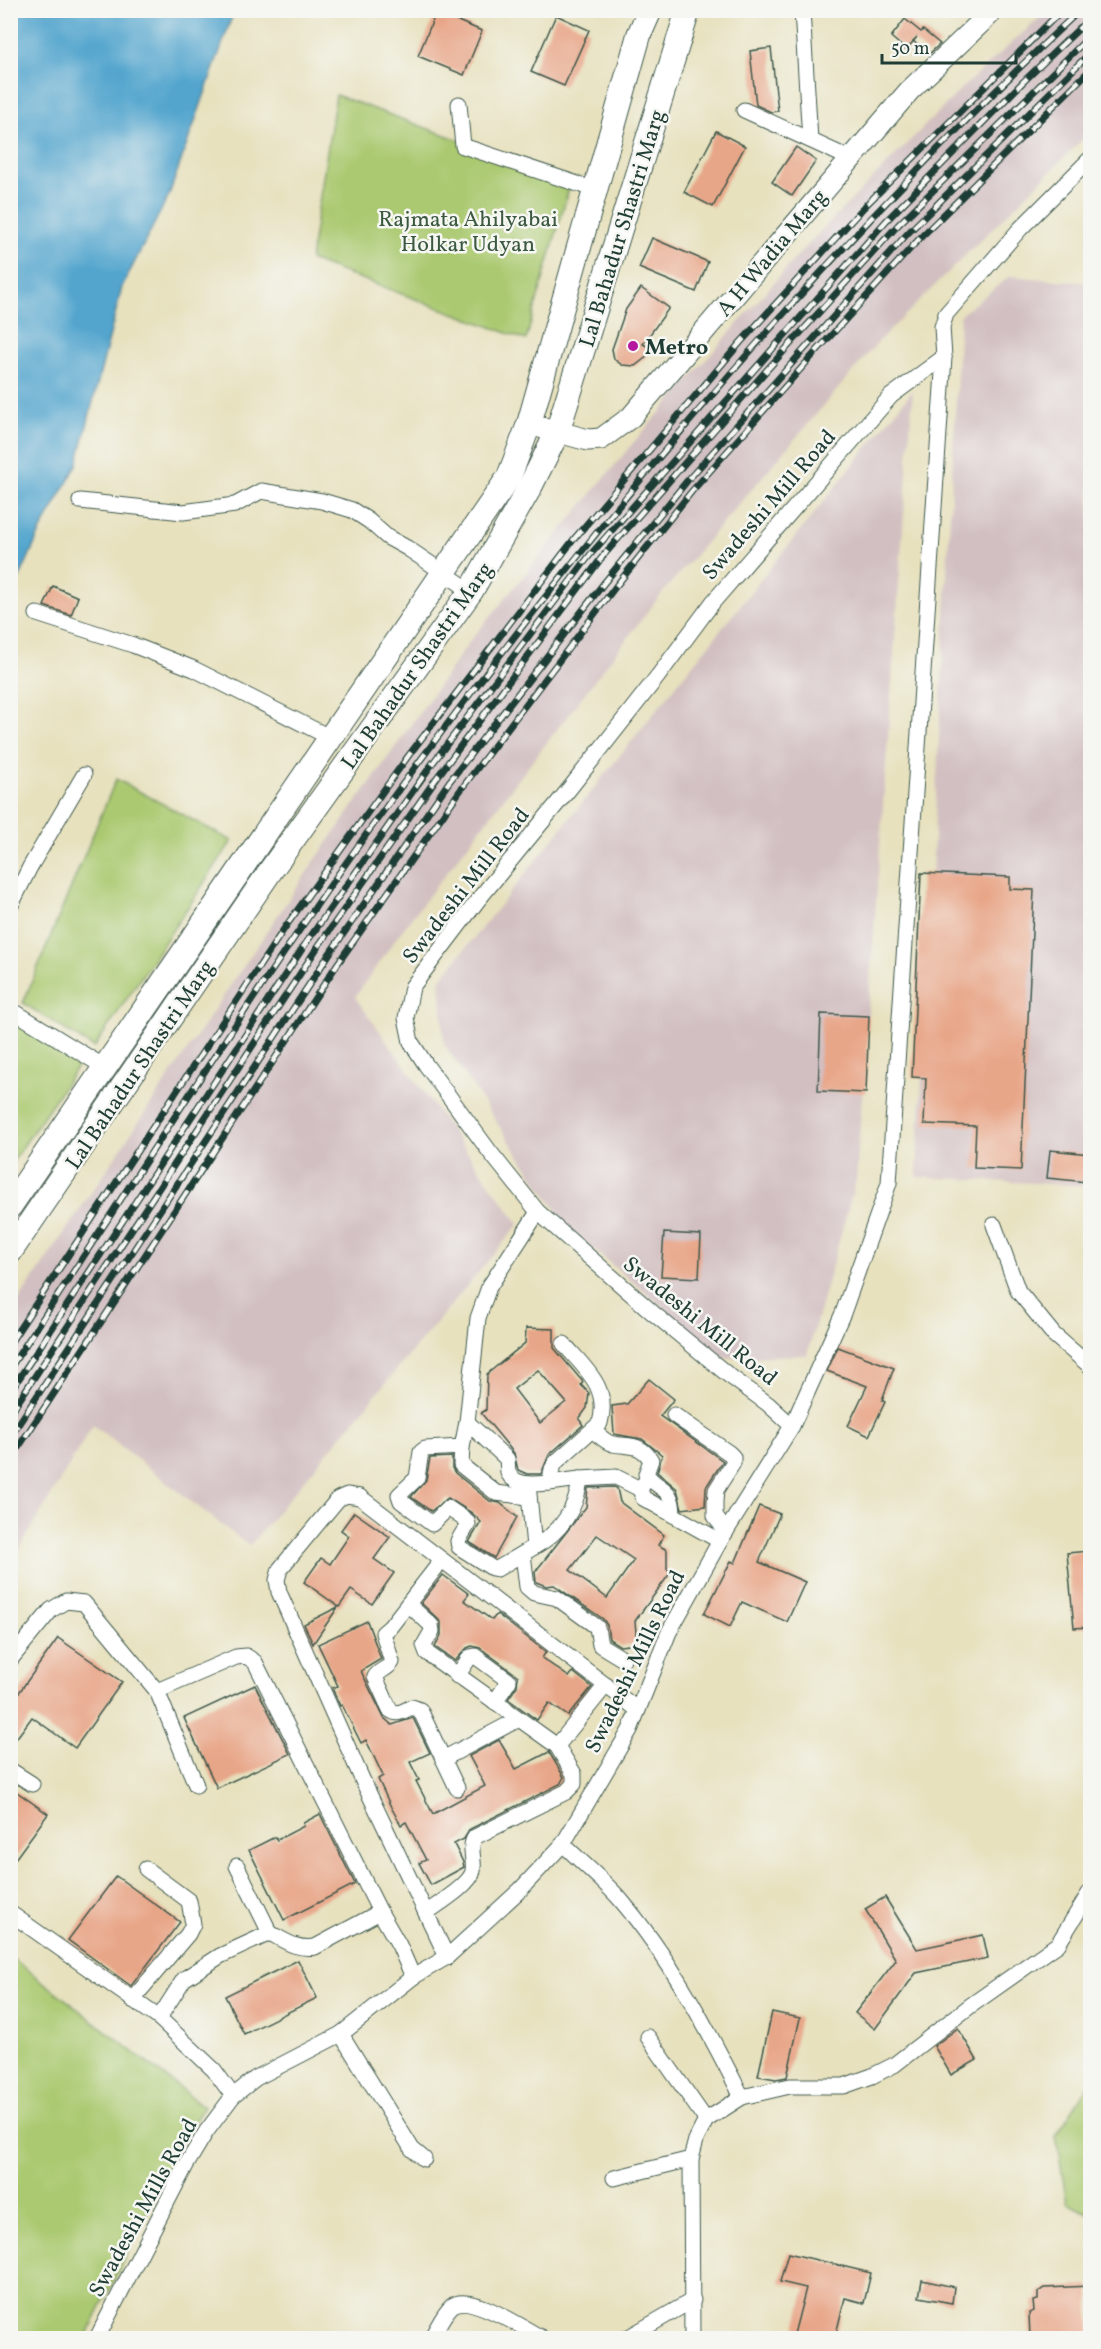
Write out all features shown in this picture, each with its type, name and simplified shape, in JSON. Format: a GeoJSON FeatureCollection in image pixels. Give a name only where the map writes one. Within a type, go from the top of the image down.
{"type":"FeatureCollection","features":[{"type":"Feature","properties":{"kind":"main road","name":"Lal Bahadur Shastri Marg"},"geometry":{"type":"LineString","coordinates":[[13,1243],[91,1134],[271,870],[471,591],[519,482],[529,424],[639,35],[650,10]]}},
{"type":"Feature","properties":{"kind":"main road","name":"Lal Bahadur Shastri Marg"},"geometry":{"type":"LineString","coordinates":[[10,1206],[443,573],[557,433],[688,10]]}},
{"type":"Feature","properties":{"kind":"main road"},"geometry":{"type":"LineString","coordinates":[[176,966],[196,979]]}},
{"type":"Feature","properties":{"kind":"main road"},"geometry":{"type":"LineString","coordinates":[[70,1120],[91,1134]]}},
{"type":"Feature","properties":{"kind":"street"},"geometry":{"type":"LineString","coordinates":[[802,10],[810,140]]}},
{"type":"Feature","properties":{"kind":"street","name":"A H Wadia Marg"},"geometry":{"type":"LineString","coordinates":[[529,424],[588,441],[601,439],[631,417],[909,91],[994,10]]}},
{"type":"Feature","properties":{"kind":"street"},"geometry":{"type":"LineString","coordinates":[[459,104],[463,146],[596,189]]}},
{"type":"Feature","properties":{"kind":"street"},"geometry":{"type":"LineString","coordinates":[[744,110],[851,159]]}},
{"type":"Feature","properties":{"kind":"street","name":"Swadeshi Mills Road"},"geometry":{"type":"LineString","coordinates":[[97,2338],[185,2168],[206,2132],[233,2096],[256,2078],[341,2034],[413,1977],[447,1957],[520,1890],[562,1844],[630,1730],[669,1632],[723,1537],[792,1426],[843,1313],[889,1183],[944,357],[942,327],[946,314],[1020,229],[1090,159]]}},
{"type":"Feature","properties":{"kind":"street","name":"Swadeshi Mill Road"},"geometry":{"type":"LineString","coordinates":[[792,1426],[653,1312],[538,1212],[490,1152],[411,1042],[406,1018],[412,987],[713,603],[891,396],[944,357]]}},
{"type":"Feature","properties":{"kind":"street"},"geometry":{"type":"LineString","coordinates":[[80,501],[183,512],[235,505],[261,491],[322,501],[361,515],[387,537],[471,591]]}},
{"type":"Feature","properties":{"kind":"street"},"geometry":{"type":"LineString","coordinates":[[37,614],[133,645],[194,669],[329,737]]}},
{"type":"Feature","properties":{"kind":"street"},"geometry":{"type":"LineString","coordinates":[[10,907],[30,867],[84,776]]}},
{"type":"Feature","properties":{"kind":"street"},"geometry":{"type":"LineString","coordinates":[[10,1009],[106,1068]]}},
{"type":"Feature","properties":{"kind":"street"},"geometry":{"type":"LineString","coordinates":[[538,1212],[489,1287],[478,1318],[461,1465],[496,1493],[529,1491],[549,1483],[580,1479],[616,1477],[644,1483],[669,1493],[673,1515],[723,1537]]}},
{"type":"Feature","properties":{"kind":"street"},"geometry":{"type":"LineString","coordinates":[[994,1225],[1018,1291],[1054,1335],[1090,1366]]}},
{"type":"Feature","properties":{"kind":"street"},"geometry":{"type":"LineString","coordinates":[[549,1483],[556,1462],[600,1423],[603,1399],[595,1381],[564,1344]]}},
{"type":"Feature","properties":{"kind":"street"},"geometry":{"type":"LineString","coordinates":[[674,1415],[733,1457],[733,1463],[716,1490],[715,1496],[715,1516],[723,1537]]}},
{"type":"Feature","properties":{"kind":"street"},"geometry":{"type":"LineString","coordinates":[[467,1422],[507,1460],[510,1478],[529,1491]]}},
{"type":"Feature","properties":{"kind":"street"},"geometry":{"type":"LineString","coordinates":[[593,1431],[608,1442],[632,1445],[649,1457],[651,1460],[644,1483]]}},
{"type":"Feature","properties":{"kind":"street"},"geometry":{"type":"LineString","coordinates":[[462,1447],[425,1449],[421,1452],[417,1478],[402,1491],[399,1498],[432,1524],[444,1510],[452,1509],[468,1524],[458,1541],[459,1547],[492,1568],[497,1569],[555,1534],[573,1507],[578,1496],[580,1479]]}},
{"type":"Feature","properties":{"kind":"street"},"geometry":{"type":"LineString","coordinates":[[529,1491],[529,1551],[526,1587],[530,1591],[557,1598],[597,1627],[600,1645],[623,1659]]}},
{"type":"Feature","properties":{"kind":"street"},"geometry":{"type":"LineString","coordinates":[[447,1957],[352,1758],[279,1592],[277,1580],[280,1569],[338,1499],[347,1495],[360,1497],[638,1710]]}},
{"type":"Feature","properties":{"kind":"street"},"geometry":{"type":"LineString","coordinates":[[442,1560],[383,1633],[392,1662],[390,1666],[377,1673],[375,1681],[390,1710],[394,1713],[400,1713],[412,1707],[420,1710],[457,1788]]}},
{"type":"Feature","properties":{"kind":"street"},"geometry":{"type":"LineString","coordinates":[[10,1660],[51,1610],[66,1601],[84,1603],[157,1691],[196,1785]]}},
{"type":"Feature","properties":{"kind":"street"},"geometry":{"type":"LineString","coordinates":[[408,1604],[431,1625],[432,1631],[424,1645],[427,1653],[557,1746],[574,1774],[574,1784],[566,1792],[475,1837],[471,1842],[473,1871],[470,1880],[426,1913]]}},
{"type":"Feature","properties":{"kind":"street"},"geometry":{"type":"LineString","coordinates":[[157,1691],[236,1657],[246,1656],[255,1662],[380,1912],[399,1945],[413,1977]]}},
{"type":"Feature","properties":{"kind":"street"},"geometry":{"type":"LineString","coordinates":[[457,1676],[470,1657],[474,1656],[508,1681],[495,1702]]}},
{"type":"Feature","properties":{"kind":"street"},"geometry":{"type":"LineString","coordinates":[[557,1746],[606,1685]]}},
{"type":"Feature","properties":{"kind":"street"},"geometry":{"type":"LineString","coordinates":[[443,1759],[519,1719]]}},
{"type":"Feature","properties":{"kind":"street"},"geometry":{"type":"LineString","coordinates":[[10,1770],[32,1784]]}},
{"type":"Feature","properties":{"kind":"street"},"geometry":{"type":"LineString","coordinates":[[562,1844],[618,1898],[646,1934],[701,2017],[742,2097]]}},
{"type":"Feature","properties":{"kind":"street"},"geometry":{"type":"LineString","coordinates":[[237,1866],[270,1933],[304,1949],[315,1947],[380,1912]]}},
{"type":"Feature","properties":{"kind":"street"},"geometry":{"type":"LineString","coordinates":[[132,2000],[188,1934],[193,1924],[189,1901],[146,1869]]}},
{"type":"Feature","properties":{"kind":"street"},"geometry":{"type":"LineString","coordinates":[[692,2338],[691,2159],[696,2140],[706,2121],[742,2097],[790,2086],[844,2086],[894,2065],[970,2006],[1058,1944],[1090,1892]]}},
{"type":"Feature","properties":{"kind":"street"},"geometry":{"type":"LineString","coordinates":[[10,1913],[159,2018],[214,2070],[233,2096]]}},
{"type":"Feature","properties":{"kind":"street"},"geometry":{"type":"LineString","coordinates":[[159,2018],[184,1979],[220,1956],[270,1933]]}},
{"type":"Feature","properties":{"kind":"street"},"geometry":{"type":"LineString","coordinates":[[341,2034],[412,2149],[424,2159]]}},
{"type":"Feature","properties":{"kind":"street"},"geometry":{"type":"LineString","coordinates":[[648,2037],[706,2121]]}},
{"type":"Feature","properties":{"kind":"street"},"geometry":{"type":"LineString","coordinates":[[614,2178],[691,2159]]}},
{"type":"Feature","properties":{"kind":"street"},"geometry":{"type":"LineString","coordinates":[[627,2338],[693,2300]]}},
{"type":"Feature","properties":{"kind":"street"},"geometry":{"type":"LineString","coordinates":[[431,2338],[452,2306],[464,2301],[478,2304],[542,2338]]}},
{"type":"Feature","properties":{"kind":"shaded area"},"geometry":{"type":"Polygon","coordinates":[[[1047,11],[1090,11],[1090,132],[880,340],[659,597],[400,933],[355,997],[519,1224],[249,1546],[93,1425],[11,1563],[11,1312],[309,869],[470,641],[633,443],[806,246],[962,88],[1047,11]]]}},
{"type":"Feature","properties":{"kind":"shaded area"},"geometry":{"type":"Polygon","coordinates":[[[1010,276],[1090,283],[1090,1186],[917,1177],[960,315],[1010,276]]]}},
{"type":"Feature","properties":{"kind":"shaded area"},"geometry":{"type":"Polygon","coordinates":[[[913,390],[856,1180],[807,1355],[723,1358],[568,1228],[444,1044],[440,980],[913,390]]]}},
{"type":"Feature","properties":{"kind":"green space","name":"Rajmata Ahilyabai Holkar Udyan"},"geometry":{"type":"Polygon","coordinates":[[[336,95],[571,181],[526,340],[310,260],[336,95]]]}},
{"type":"Feature","properties":{"kind":"green space"},"geometry":{"type":"Polygon","coordinates":[[[116,779],[232,841],[94,1048],[23,1003],[116,779]]]}},
{"type":"Feature","properties":{"kind":"green space"},"geometry":{"type":"Polygon","coordinates":[[[11,1015],[81,1061],[11,1164],[11,1015]]]}},
{"type":"Feature","properties":{"kind":"green space"},"geometry":{"type":"Polygon","coordinates":[[[11,1957],[204,2107],[183,2137],[86,2338],[11,2338],[11,1957]]]}},
{"type":"Feature","properties":{"kind":"green space"},"geometry":{"type":"Polygon","coordinates":[[[1090,2083],[1090,2214],[1067,2203],[1056,2136],[1090,2083]]]}},
{"type":"Feature","properties":{"kind":"water"},"geometry":{"type":"Polygon","coordinates":[[[11,10],[234,11],[169,195],[122,287],[77,465],[40,532],[11,597],[11,10]]]}},
{"type":"Feature","properties":{"kind":"building"},"geometry":{"type":"Polygon","coordinates":[[[437,10],[457,10],[453,19],[482,31],[464,75],[418,56],[437,10]]]}},
{"type":"Feature","properties":{"kind":"building"},"geometry":{"type":"Polygon","coordinates":[[[556,15],[589,30],[564,86],[531,72],[556,15]]]}},
{"type":"Feature","properties":{"kind":"building"},"geometry":{"type":"Polygon","coordinates":[[[905,19],[940,44],[929,54],[913,41],[906,50],[891,37],[905,19]]]}},
{"type":"Feature","properties":{"kind":"building"},"geometry":{"type":"Polygon","coordinates":[[[771,48],[778,111],[771,112],[756,105],[750,51],[771,48]]]}},
{"type":"Feature","properties":{"kind":"building"},"geometry":{"type":"Polygon","coordinates":[[[716,131],[745,146],[713,207],[684,192],[716,131]]]}},
{"type":"Feature","properties":{"kind":"building"},"geometry":{"type":"Polygon","coordinates":[[[796,147],[816,161],[792,196],[772,182],[796,147]]]}},
{"type":"Feature","properties":{"kind":"building"},"geometry":{"type":"Polygon","coordinates":[[[652,238],[708,262],[696,292],[639,268],[652,238]]]}},
{"type":"Feature","properties":{"kind":"building"},"geometry":{"type":"Polygon","coordinates":[[[641,288],[669,308],[643,344],[652,349],[644,359],[635,366],[622,365],[614,359],[612,349],[626,309],[641,288]]]}},
{"type":"Feature","properties":{"kind":"building"},"geometry":{"type":"Polygon","coordinates":[[[53,586],[78,597],[71,615],[44,606],[53,586]]]}},
{"type":"Feature","properties":{"kind":"building"},"geometry":{"type":"Polygon","coordinates":[[[921,873],[1010,877],[1010,889],[1034,890],[1021,1170],[974,1168],[976,1126],[924,1124],[926,1078],[912,1077],[921,873]]]}},
{"type":"Feature","properties":{"kind":"building"},"geometry":{"type":"Polygon","coordinates":[[[821,1014],[869,1016],[866,1093],[818,1091],[821,1014]]]}},
{"type":"Feature","properties":{"kind":"building"},"geometry":{"type":"Polygon","coordinates":[[[1050,1150],[1090,1154],[1087,1182],[1047,1178],[1050,1150]]]}},
{"type":"Feature","properties":{"kind":"building"},"geometry":{"type":"Polygon","coordinates":[[[664,1233],[701,1235],[699,1278],[661,1276],[664,1233]]]}},
{"type":"Feature","properties":{"kind":"building"},"geometry":{"type":"Polygon","coordinates":[[[526,1328],[554,1329],[554,1348],[583,1382],[581,1385],[589,1393],[587,1408],[579,1419],[583,1425],[549,1455],[541,1474],[527,1474],[518,1470],[514,1453],[481,1413],[486,1410],[487,1374],[525,1343],[526,1328]],[[538,1370],[514,1389],[540,1423],[566,1402],[538,1370]]]}},
{"type":"Feature","properties":{"kind":"building"},"geometry":{"type":"Polygon","coordinates":[[[838,1347],[894,1368],[882,1400],[885,1402],[869,1436],[848,1426],[867,1386],[827,1371],[838,1347]]]}},
{"type":"Feature","properties":{"kind":"building"},"geometry":{"type":"Polygon","coordinates":[[[649,1379],[674,1399],[660,1416],[723,1461],[706,1487],[705,1506],[682,1509],[677,1489],[657,1472],[662,1455],[642,1439],[614,1434],[612,1406],[627,1404],[649,1379]]]}},
{"type":"Feature","properties":{"kind":"building"},"geometry":{"type":"Polygon","coordinates":[[[452,1457],[452,1468],[455,1473],[490,1501],[500,1503],[517,1517],[494,1558],[469,1542],[481,1522],[472,1513],[448,1498],[431,1511],[411,1497],[426,1480],[430,1458],[452,1457]]]}},
{"type":"Feature","properties":{"kind":"building"},"geometry":{"type":"Polygon","coordinates":[[[588,1488],[617,1488],[620,1502],[664,1535],[658,1545],[667,1550],[667,1569],[671,1572],[635,1621],[637,1644],[620,1646],[609,1639],[607,1625],[603,1619],[554,1585],[546,1586],[536,1582],[535,1572],[586,1507],[588,1488]],[[597,1535],[570,1570],[607,1598],[634,1560],[597,1535]]]}},
{"type":"Feature","properties":{"kind":"building"},"geometry":{"type":"Polygon","coordinates":[[[759,1506],[780,1514],[759,1562],[805,1582],[787,1622],[742,1602],[730,1627],[704,1614],[731,1561],[735,1563],[759,1506]]]}},
{"type":"Feature","properties":{"kind":"building"},"geometry":{"type":"Polygon","coordinates":[[[354,1512],[390,1537],[374,1559],[394,1573],[372,1604],[351,1590],[339,1607],[304,1582],[321,1558],[330,1564],[349,1536],[341,1530],[354,1512]]]}},
{"type":"Feature","properties":{"kind":"building"},"geometry":{"type":"Polygon","coordinates":[[[1090,1551],[1090,1627],[1074,1628],[1067,1553],[1090,1551]]]}},
{"type":"Feature","properties":{"kind":"building"},"geometry":{"type":"Polygon","coordinates":[[[443,1575],[469,1594],[464,1600],[492,1620],[497,1614],[546,1652],[542,1658],[569,1677],[573,1672],[592,1687],[568,1716],[549,1703],[537,1720],[508,1699],[517,1686],[518,1676],[480,1648],[472,1646],[467,1648],[455,1661],[435,1647],[441,1635],[441,1622],[421,1603],[443,1575]]]}},
{"type":"Feature","properties":{"kind":"building"},"geometry":{"type":"Polygon","coordinates":[[[338,1607],[313,1644],[304,1624],[338,1607]]]}},
{"type":"Feature","properties":{"kind":"building"},"geometry":{"type":"Polygon","coordinates":[[[367,1621],[381,1659],[361,1671],[384,1718],[392,1725],[413,1718],[430,1753],[410,1762],[419,1780],[416,1781],[433,1814],[485,1786],[469,1756],[499,1740],[516,1769],[549,1752],[564,1777],[560,1784],[470,1829],[464,1839],[454,1844],[464,1867],[431,1885],[419,1863],[426,1860],[406,1822],[401,1825],[391,1807],[378,1779],[383,1776],[366,1740],[361,1743],[342,1705],[340,1706],[332,1688],[338,1686],[318,1644],[367,1621]]]}},
{"type":"Feature","properties":{"kind":"building"},"geometry":{"type":"Polygon","coordinates":[[[58,1638],[122,1682],[75,1748],[32,1717],[10,1747],[10,1705],[58,1638]]]}},
{"type":"Feature","properties":{"kind":"building"},"geometry":{"type":"Polygon","coordinates":[[[255,1685],[290,1754],[217,1788],[184,1718],[255,1685]]]}},
{"type":"Feature","properties":{"kind":"building"},"geometry":{"type":"Polygon","coordinates":[[[10,1787],[48,1814],[10,1866],[10,1787]]]}},
{"type":"Feature","properties":{"kind":"building"},"geometry":{"type":"Polygon","coordinates":[[[320,1814],[355,1884],[284,1920],[249,1850],[275,1837],[277,1840],[304,1826],[303,1823],[320,1814]]]}},
{"type":"Feature","properties":{"kind":"building"},"geometry":{"type":"Polygon","coordinates":[[[116,1876],[180,1922],[131,1986],[68,1940],[116,1876]]]}},
{"type":"Feature","properties":{"kind":"building"},"geometry":{"type":"Polygon","coordinates":[[[885,1897],[917,1949],[983,1935],[988,1958],[916,1973],[875,2029],[855,2013],[896,1960],[865,1909],[885,1897]]]}},
{"type":"Feature","properties":{"kind":"building"},"geometry":{"type":"Polygon","coordinates":[[[298,1960],[317,1998],[244,2034],[225,1996],[298,1960]]]}},
{"type":"Feature","properties":{"kind":"building"},"geometry":{"type":"Polygon","coordinates":[[[772,2012],[800,2018],[787,2077],[776,2079],[758,2076],[772,2012]]]}},
{"type":"Feature","properties":{"kind":"building"},"geometry":{"type":"Polygon","coordinates":[[[958,2028],[977,2060],[951,2075],[934,2046],[958,2028]]]}},
{"type":"Feature","properties":{"kind":"building"},"geometry":{"type":"Polygon","coordinates":[[[788,2253],[871,2273],[864,2303],[845,2298],[835,2338],[793,2338],[806,2288],[780,2282],[788,2253]]]}},
{"type":"Feature","properties":{"kind":"building"},"geometry":{"type":"Polygon","coordinates":[[[922,2280],[954,2287],[952,2303],[919,2297],[922,2280]]]}},
{"type":"Feature","properties":{"kind":"building"},"geometry":{"type":"Polygon","coordinates":[[[1090,2286],[1090,2335],[1030,2338],[1029,2313],[1034,2311],[1033,2301],[1038,2300],[1038,2293],[1045,2288],[1090,2286]]]}},
{"type":"Feature","properties":{"kind":"railway"},"geometry":{"type":"LineString","coordinates":[[10,1343],[286,926],[409,755],[574,539],[740,343],[864,207],[1062,10]]}},
{"type":"Feature","properties":{"kind":"railway"},"geometry":{"type":"LineString","coordinates":[[10,1368],[313,910],[419,762],[572,564],[651,466],[816,277],[902,186],[1080,10]]}},
{"type":"Feature","properties":{"kind":"railway"},"geometry":{"type":"LineString","coordinates":[[10,1392],[306,943],[432,764],[590,555],[886,221],[1023,82],[1090,18]]}},
{"type":"Feature","properties":{"kind":"railway"},"geometry":{"type":"LineString","coordinates":[[10,1414],[317,948],[438,776],[603,556],[898,225],[1090,36]]}},
{"type":"Feature","properties":{"kind":"railway"},"geometry":{"type":"LineString","coordinates":[[10,1437],[330,953],[449,782],[604,583],[687,481],[908,233],[1090,53]]}},
{"type":"Feature","properties":{"kind":"railway"},"geometry":{"type":"LineString","coordinates":[[10,1460],[338,963],[462,788],[616,586],[692,491],[920,238],[1090,70]]}},
{"type":"Feature","properties":{"kind":"place","name":"Metro"},"geometry":{"type":"Point","coordinates":[633,346]}}]}
